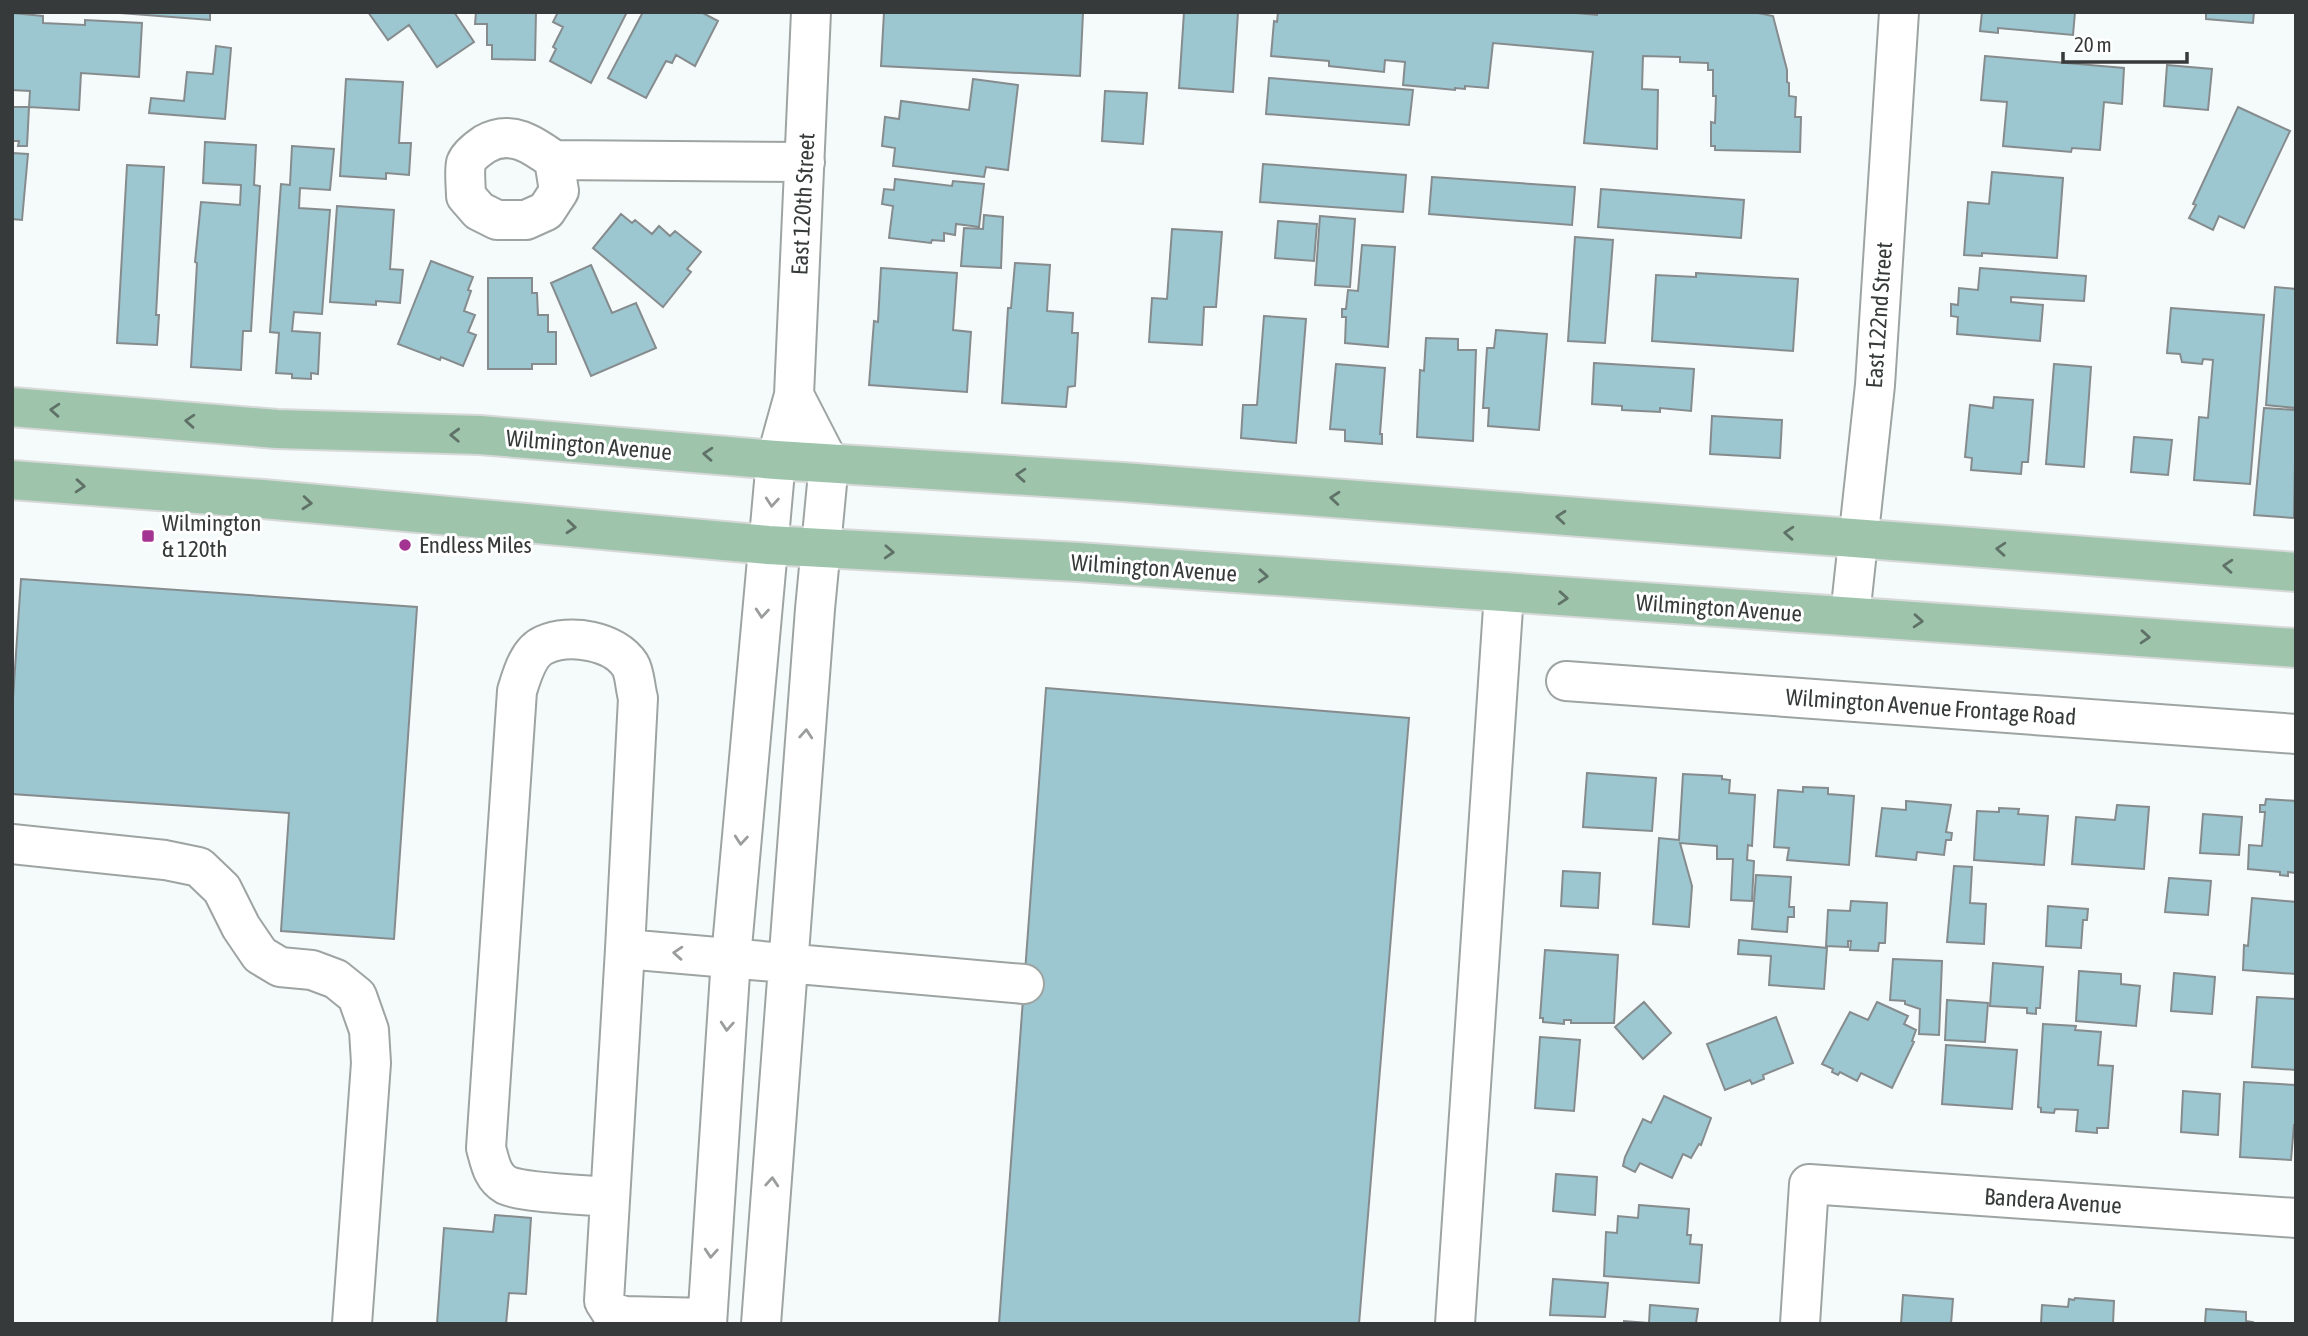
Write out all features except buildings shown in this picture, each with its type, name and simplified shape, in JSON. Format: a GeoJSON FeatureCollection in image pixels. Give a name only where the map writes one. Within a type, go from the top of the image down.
{"type":"FeatureCollection","features":[{"type":"Feature","properties":{"kind":"main road","name":"Wilmington Avenue"},"geometry":{"type":"LineString","coordinates":[[12,407],[277,429],[480,435],[776,460],[1123,482],[2296,572]]}},
{"type":"Feature","properties":{"kind":"main road","name":"Wilmington Avenue"},"geometry":{"type":"LineString","coordinates":[[12,481],[263,499],[768,545],[1078,562],[2296,648]]}},
{"type":"Feature","properties":{"kind":"street","name":"East 120th Street"},"geometry":{"type":"LineString","coordinates":[[707,1321],[731,958],[768,545],[776,460],[794,395],[811,12]]}},
{"type":"Feature","properties":{"kind":"street","name":"East 122nd Street"},"geometry":{"type":"LineString","coordinates":[[1850,616],[1875,385],[1899,12]]}},
{"type":"Feature","properties":{"kind":"street"},"geometry":{"type":"LineString","coordinates":[[554,160],[805,162]]}},
{"type":"Feature","properties":{"kind":"street","name":"East 120th Street"},"geometry":{"type":"LineString","coordinates":[[794,395],[829,463]]}},
{"type":"Feature","properties":{"kind":"street"},"geometry":{"type":"LineString","coordinates":[[761,1324],[829,463]]}},
{"type":"Feature","properties":{"kind":"street"},"geometry":{"type":"LineString","coordinates":[[1455,1324],[1504,593]]}},
{"type":"Feature","properties":{"kind":"street"},"geometry":{"type":"LineString","coordinates":[[610,1197],[505,1184],[492,1171],[486,1147],[517,691],[525,666],[543,645],[570,639],[606,644],[630,666],[638,698],[638,728],[604,1301],[611,1312],[625,1316],[707,1321]]}},
{"type":"Feature","properties":{"kind":"street","name":"Wilmington Avenue Frontage Road"},"geometry":{"type":"LineString","coordinates":[[1566,681],[2296,734]]}},
{"type":"Feature","properties":{"kind":"street"},"geometry":{"type":"LineString","coordinates":[[12,844],[165,860],[199,867],[222,889],[241,927],[260,955],[279,967],[312,970],[337,979],[357,996],[369,1030],[371,1063],[352,1324]]}},
{"type":"Feature","properties":{"kind":"street"},"geometry":{"type":"LineString","coordinates":[[625,949],[1024,984]]}},
{"type":"Feature","properties":{"kind":"street","name":"Bandera Avenue"},"geometry":{"type":"LineString","coordinates":[[1800,1324],[1809,1184],[2296,1219]]}},
{"type":"Feature","properties":{"kind":"place","name":"Wilmington & 120th"},"geometry":{"type":"Point","coordinates":[148,536]}},
{"type":"Feature","properties":{"kind":"place","name":"Endless Miles"},"geometry":{"type":"Point","coordinates":[405,545]}}]}
